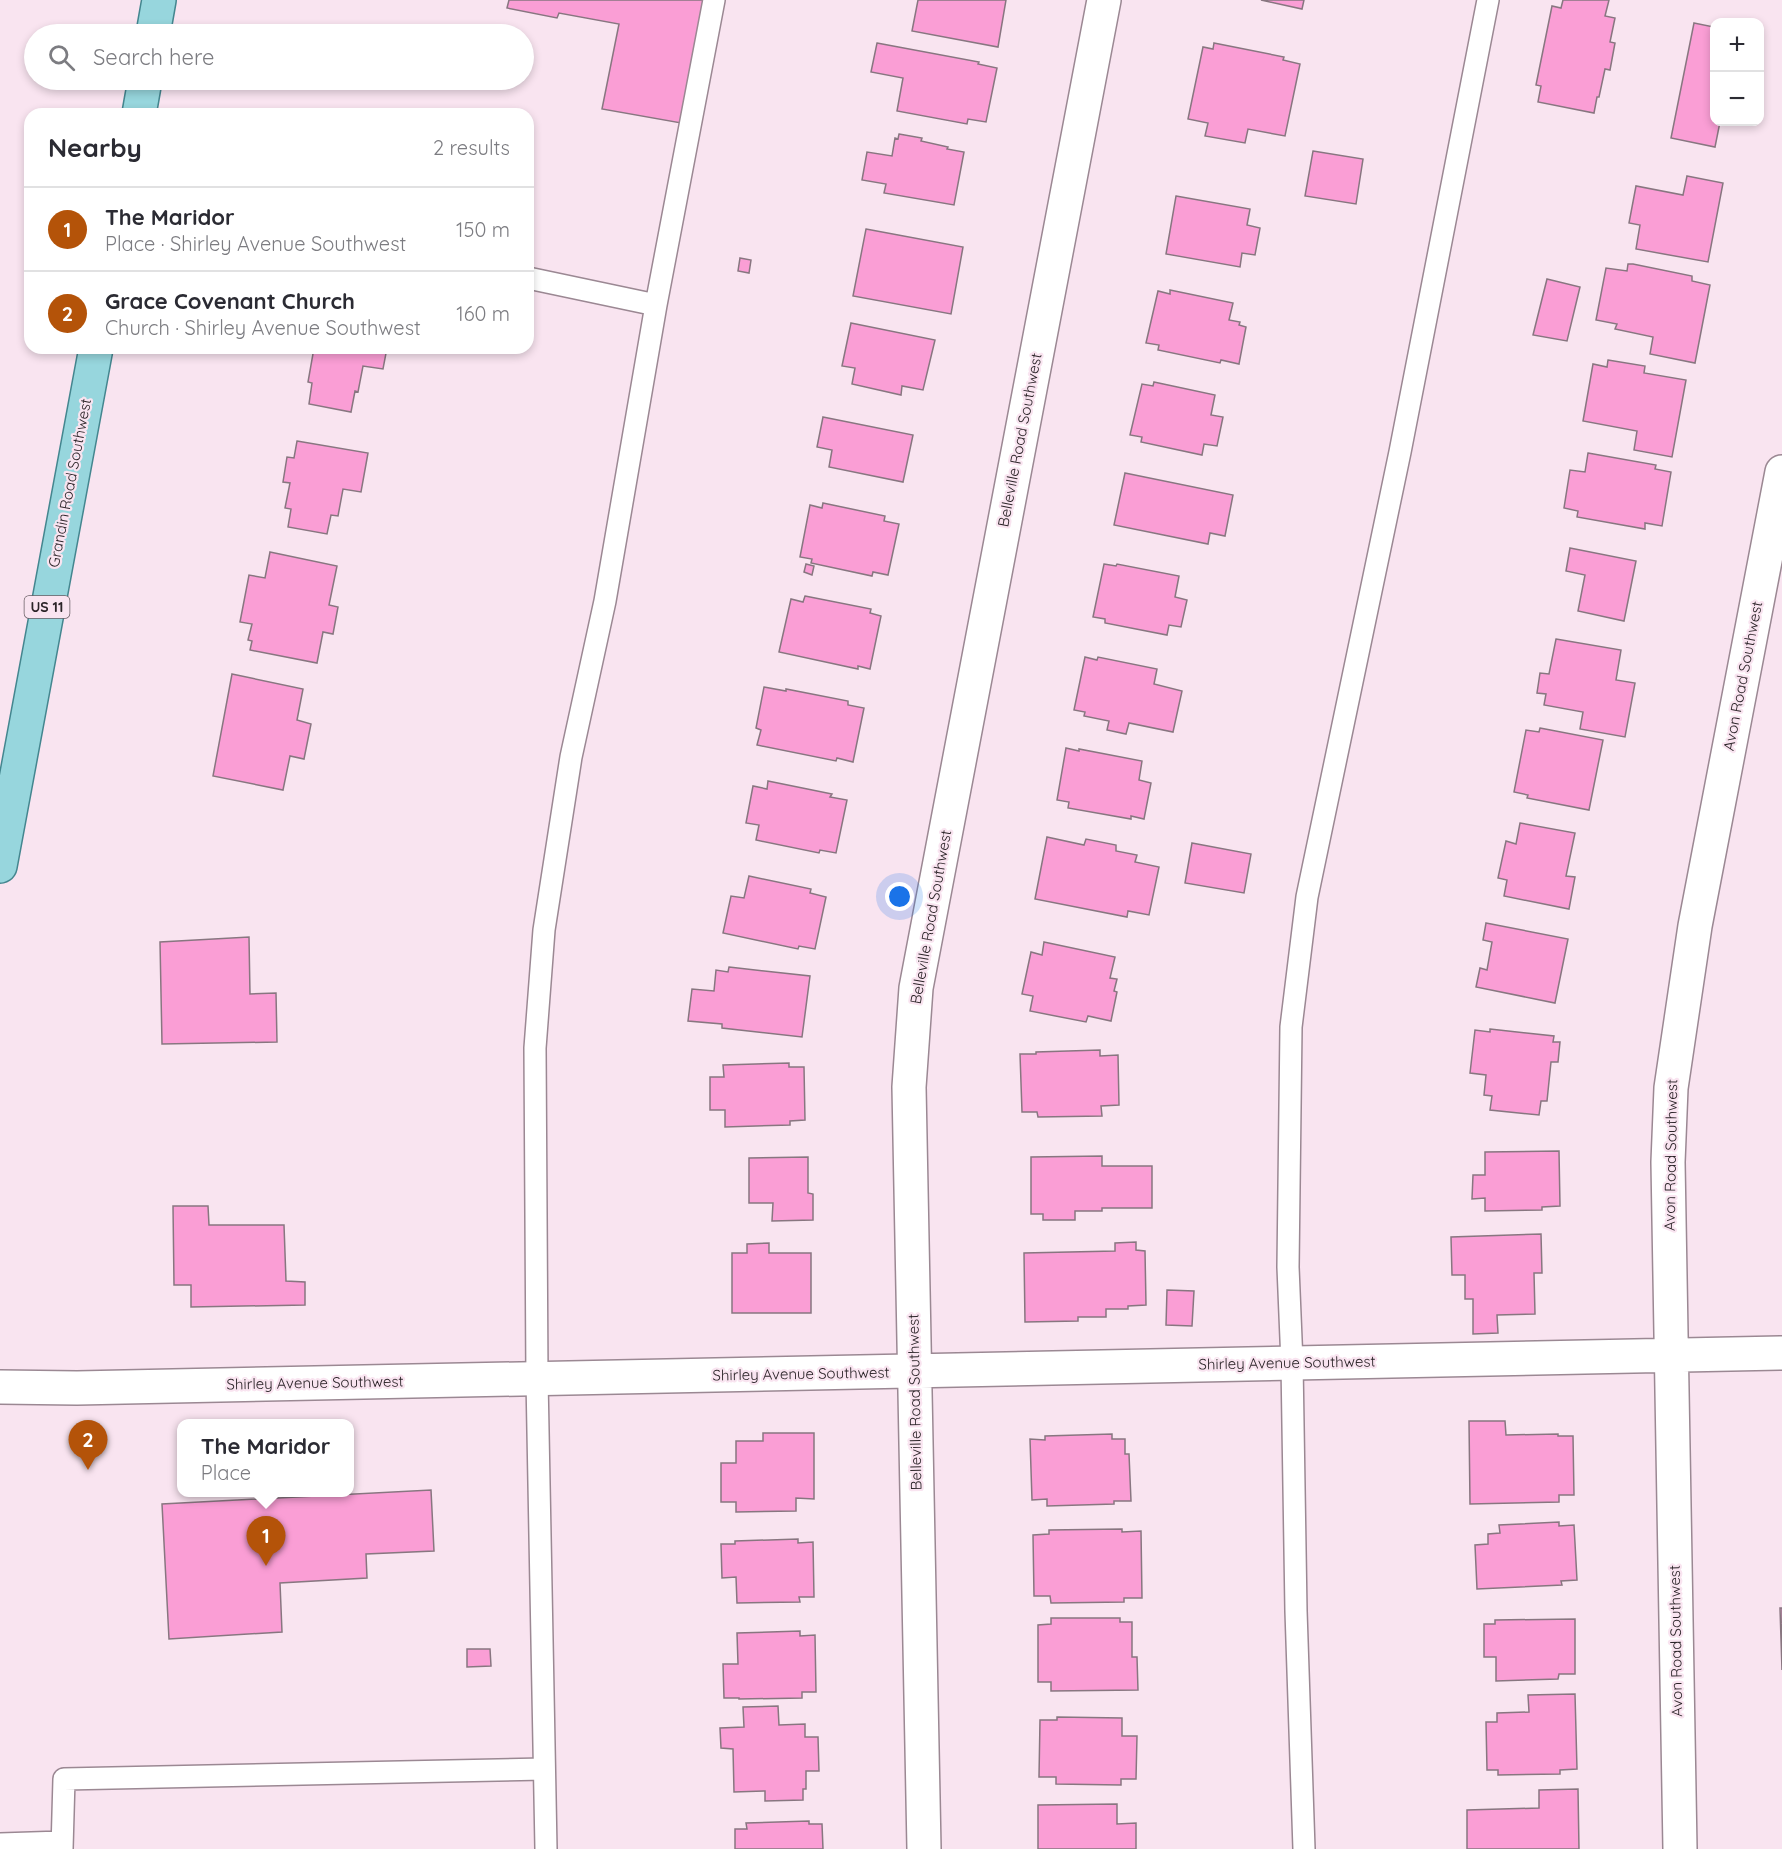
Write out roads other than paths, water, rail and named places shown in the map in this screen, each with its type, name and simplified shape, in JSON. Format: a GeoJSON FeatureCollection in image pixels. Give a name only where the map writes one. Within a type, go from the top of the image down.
{"type":"FeatureCollection","features":[{"type":"Feature","properties":{"kind":"main road"},"geometry":{"type":"LineString","coordinates":[[155,24],[159,0]]}},
{"type":"Feature","properties":{"kind":"main road"},"geometry":{"type":"LineString","coordinates":[[140,108],[143,90]]}},
{"type":"Feature","properties":{"kind":"main road","name":"Grandin Road Southwest"},"geometry":{"type":"LineString","coordinates":[[0,866],[95,354]]}},
{"type":"Feature","properties":{"kind":"street","name":"Belleville Road Southwest"},"geometry":{"type":"LineString","coordinates":[[924,1849],[909,1087],[916,988],[1104,0]]}},
{"type":"Feature","properties":{"kind":"street","name":"Avon Road Southwest"},"geometry":{"type":"LineString","coordinates":[[1680,1849],[1668,1162],[1671,1088],[1695,926],[1782,472]]}},
{"type":"Feature","properties":{"kind":"street","name":"Shirley Avenue Southwest"},"geometry":{"type":"LineString","coordinates":[[0,1387],[89,1388],[1782,1353]]}},
{"type":"Feature","properties":{"kind":"lane"},"geometry":{"type":"LineString","coordinates":[[546,1849],[537,1379],[535,1048],[544,930],[571,757],[605,601],[656,305],[714,0]]}},
{"type":"Feature","properties":{"kind":"lane"},"geometry":{"type":"LineString","coordinates":[[1305,1849],[1296,1611],[1288,1267],[1291,1027],[1307,897],[1400,452],[1488,0]]}},
{"type":"Feature","properties":{"kind":"lane"},"geometry":{"type":"LineString","coordinates":[[534,279],[656,305]]}},
{"type":"Feature","properties":{"kind":"lane"},"geometry":{"type":"LineString","coordinates":[[0,1844],[62,1846],[64,1779],[544,1769]]}},
{"type":"Feature","properties":{"kind":"place","name":"Grace Covenant Church"},"geometry":{"type":"Point","coordinates":[88,1470]}},
{"type":"Feature","properties":{"kind":"place","name":"The Maridor"},"geometry":{"type":"Point","coordinates":[266,1566]}}]}
